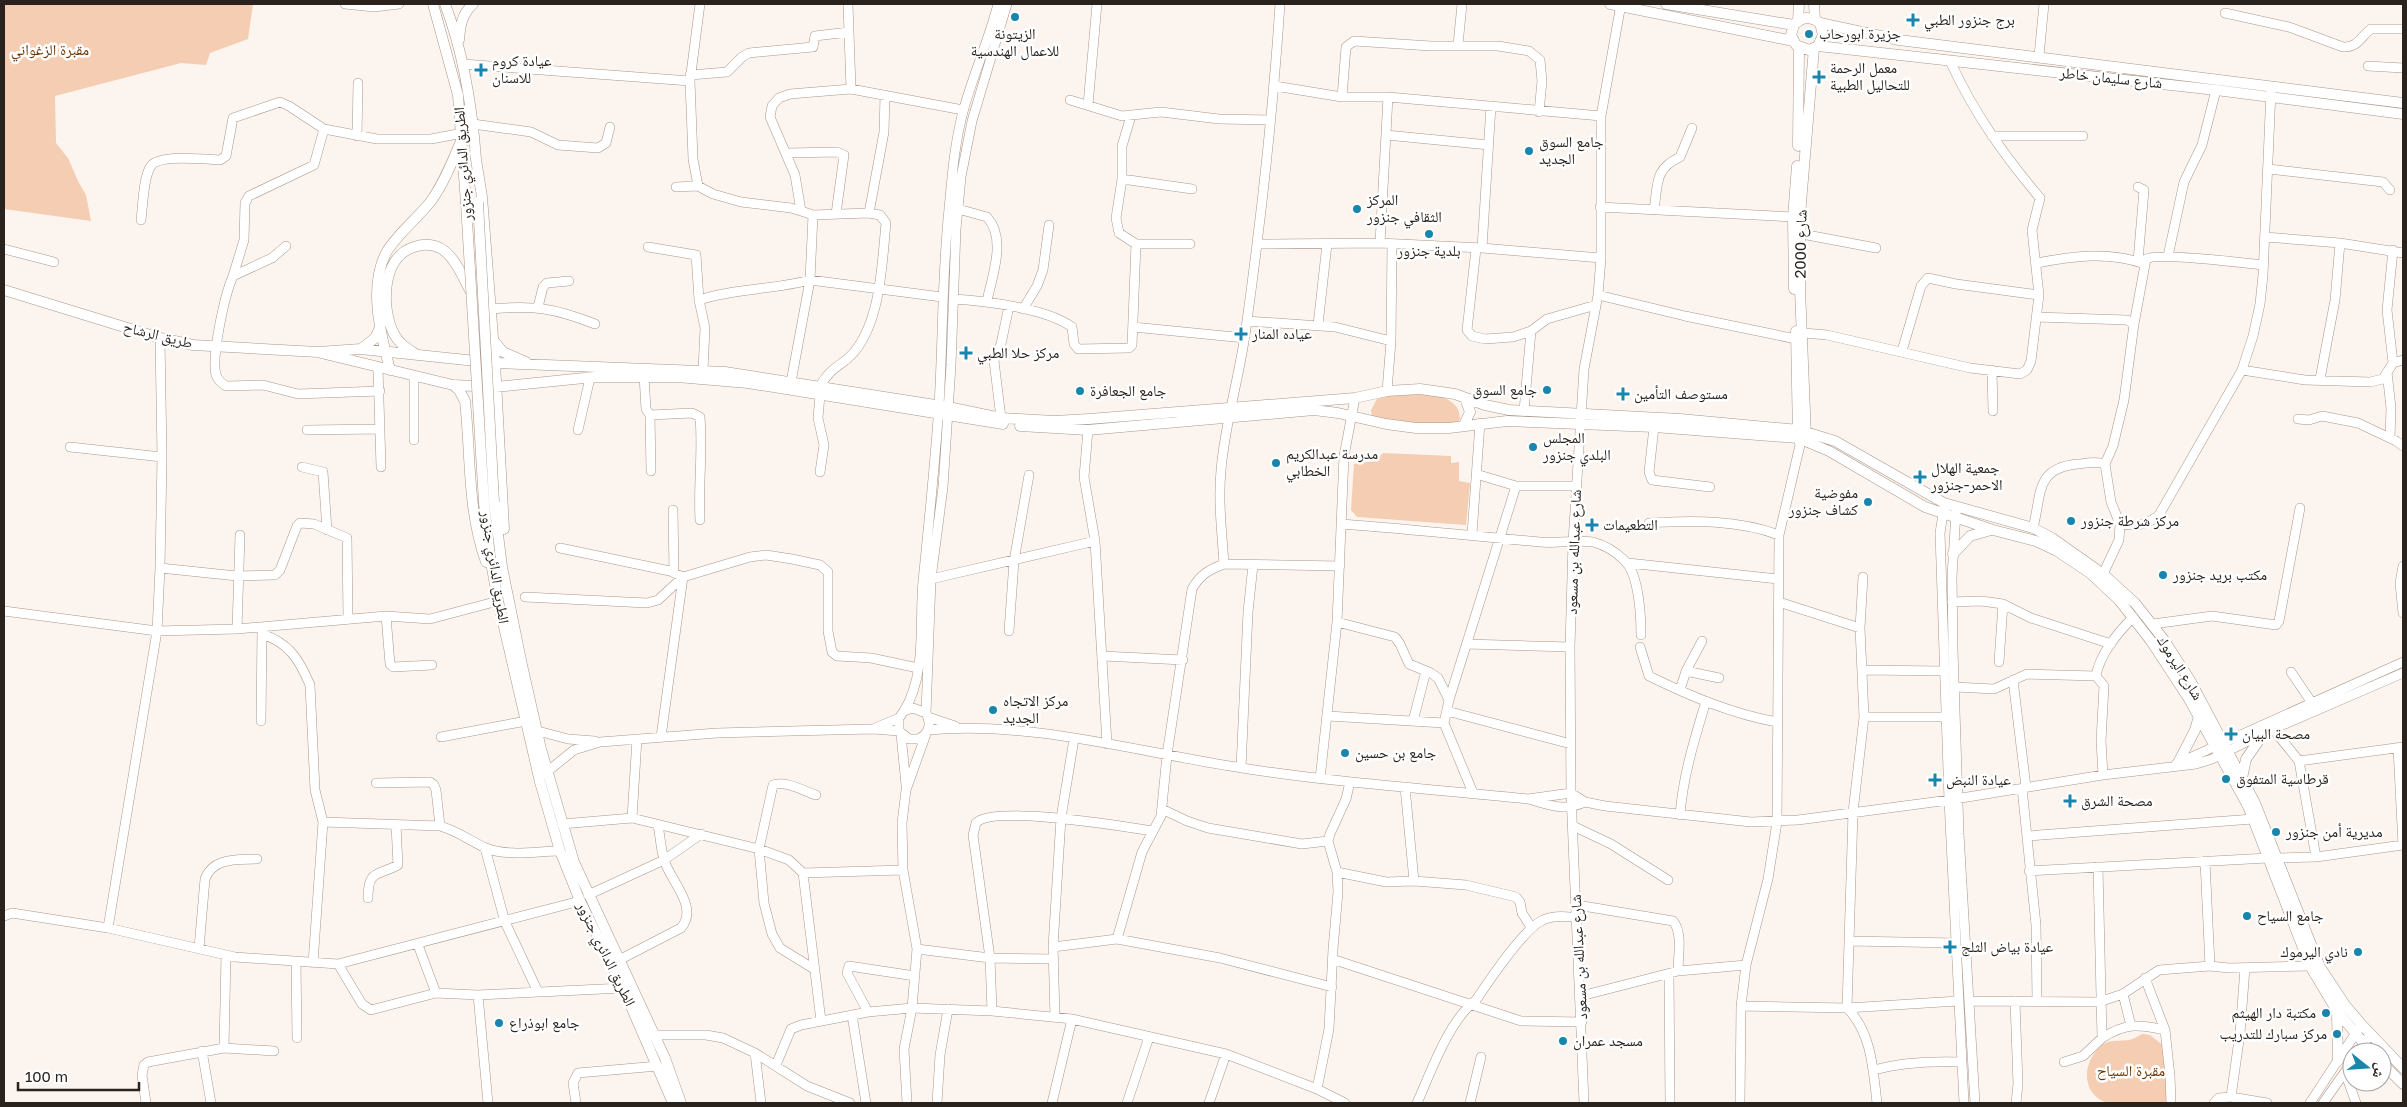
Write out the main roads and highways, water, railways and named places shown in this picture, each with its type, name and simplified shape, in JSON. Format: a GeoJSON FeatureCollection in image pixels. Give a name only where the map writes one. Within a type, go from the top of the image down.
{"type":"FeatureCollection","features":[{"type":"Feature","properties":{"kind":"main road"},"geometry":{"type":"LineString","coordinates":[[459,46],[460,27],[465,14],[473,4]]}},
{"type":"Feature","properties":{"kind":"main road"},"geometry":{"type":"LineString","coordinates":[[1617,4],[1816,47],[1823,35],[1817,21],[1814,4]]}},
{"type":"Feature","properties":{"kind":"main road"},"geometry":{"type":"LineString","coordinates":[[1673,4],[1796,23],[1803,18],[1817,21]]}},
{"type":"Feature","properties":{"kind":"main road"},"geometry":{"type":"LineString","coordinates":[[1800,4],[1796,23],[1792,30],[1796,44],[1799,131],[1793,217],[1800,336]]}},
{"type":"Feature","properties":{"kind":"main road","name":"الطريق الدائري جنزور"},"geometry":{"type":"LineString","coordinates":[[442,5],[459,46],[473,124],[478,202],[489,502],[493,574],[498,601],[540,782],[560,851],[619,960],[665,1058],[682,1103]]}},
{"type":"Feature","properties":{"kind":"main road","name":"الطريق الدائري جنزور"},"geometry":{"type":"LineString","coordinates":[[442,5],[462,136],[471,292],[489,502],[522,665],[548,772],[584,898],[673,1103]]}},
{"type":"Feature","properties":{"kind":"main road","name":"شارع سليمان خاطر"},"geometry":{"type":"LineString","coordinates":[[1817,21],[1899,40],[2040,56],[2271,91],[2403,114]]}},
{"type":"Feature","properties":{"kind":"main road","name":"شارع سليمان خاطر"},"geometry":{"type":"LineString","coordinates":[[1816,47],[2216,90],[2271,91],[2403,103]]}},
{"type":"Feature","properties":{"kind":"main road","name":"شارع 2000"},"geometry":{"type":"LineString","coordinates":[[1802,437],[1800,289],[1802,187],[1816,47]]}},
{"type":"Feature","properties":{"kind":"main road"},"geometry":{"type":"LineString","coordinates":[[390,370],[380,328],[378,289],[386,253],[432,199],[462,136]]}},
{"type":"Feature","properties":{"kind":"main road"},"geometry":{"type":"LineString","coordinates":[[475,153],[482,197],[495,364],[506,541],[502,567]]}},
{"type":"Feature","properties":{"kind":"main road"},"geometry":{"type":"LineString","coordinates":[[418,355],[400,342],[390,324],[386,295],[388,276],[396,260],[408,249],[419,245],[440,248],[451,259],[471,292]]}},
{"type":"Feature","properties":{"kind":"main road","name":"طريق الرشاح"},"geometry":{"type":"LineString","coordinates":[[4,290],[160,338],[192,345],[318,352]]}},
{"type":"Feature","properties":{"kind":"main road"},"geometry":{"type":"LineString","coordinates":[[361,349],[375,338],[380,328]]}},
{"type":"Feature","properties":{"kind":"main road"},"geometry":{"type":"LineString","coordinates":[[493,340],[503,352],[537,365]]}},
{"type":"Feature","properties":{"kind":"main road"},"geometry":{"type":"LineString","coordinates":[[318,352],[361,349],[495,364],[703,370],[792,382],[820,391]]}},
{"type":"Feature","properties":{"kind":"main road"},"geometry":{"type":"LineString","coordinates":[[318,352],[453,385],[496,387],[590,378],[677,377],[820,391],[943,411],[1001,418],[1054,421],[1355,398],[1387,392],[1432,390],[1497,408],[1581,419],[1654,427],[1802,437]]}},
{"type":"Feature","properties":{"kind":"main road"},"geometry":{"type":"LineString","coordinates":[[453,385],[459,390],[465,401],[469,470],[476,525],[482,550],[493,574]]}},
{"type":"Feature","properties":{"kind":"main road"},"geometry":{"type":"LineString","coordinates":[[497,417],[499,405],[504,397],[522,386]]}},
{"type":"Feature","properties":{"kind":"main road"},"geometry":{"type":"LineString","coordinates":[[1464,425],[1470,412],[1465,398]]}},
{"type":"Feature","properties":{"kind":"main road"},"geometry":{"type":"LineString","coordinates":[[943,411],[996,424],[1088,430],[1314,410],[1416,428],[1450,428],[1507,421],[1680,419],[1802,437]]}},
{"type":"Feature","properties":{"kind":"main road","name":"شارع اليرموك"},"geometry":{"type":"LineString","coordinates":[[1802,437],[1835,441],[1944,503],[2033,528],[2052,538],[2103,574],[2135,603],[2152,624],[2191,682],[2320,967],[2345,1005],[2403,1068]]}},
{"type":"Feature","properties":{"kind":"main road","name":"شارع اليرموك"},"geometry":{"type":"LineString","coordinates":[[1802,437],[1902,494],[1943,514],[1992,530],[2036,541],[2057,550],[2090,573],[2134,616],[2242,779],[2255,803],[2310,966],[2337,1011],[2359,1042]]}},
{"type":"Feature","properties":{"kind":"main road"},"geometry":{"type":"LineString","coordinates":[[1953,554],[1970,536],[1992,530]]}},
{"type":"Feature","properties":{"kind":"main road"},"geometry":{"type":"LineString","coordinates":[[2174,765],[2194,730],[2199,716]]}},
{"type":"Feature","properties":{"kind":"main road"},"geometry":{"type":"LineString","coordinates":[[2242,779],[2246,759],[2269,731]]}},
{"type":"Feature","properties":{"kind":"main road"},"geometry":{"type":"LineString","coordinates":[[2337,1011],[2338,1061]]}},
{"type":"Feature","properties":{"kind":"main road"},"geometry":{"type":"LineString","coordinates":[[2392,1073],[2403,1084]]}},
{"type":"Feature","properties":{"kind":"place","name":"الزيتونة للاعمال الهندسية"},"geometry":{"type":"Point","coordinates":[1015,17]}},
{"type":"Feature","properties":{"kind":"place","name":"برج جنزور الطبي"},"geometry":{"type":"Point","coordinates":[1913,20]}},
{"type":"Feature","properties":{"kind":"place","name":"جزيرة ابورحاب"},"geometry":{"type":"Point","coordinates":[1809,34]}},
{"type":"Feature","properties":{"kind":"place","name":"عيادة كروم للاسنان"},"geometry":{"type":"Point","coordinates":[481,70]}},
{"type":"Feature","properties":{"kind":"place","name":"معمل الرحمة للتحاليل الطبية"},"geometry":{"type":"Point","coordinates":[1819,77]}},
{"type":"Feature","properties":{"kind":"place","name":"جامع السوق الجديد"},"geometry":{"type":"Point","coordinates":[1529,151]}},
{"type":"Feature","properties":{"kind":"place","name":"المركز الثقافي جنزور"},"geometry":{"type":"Point","coordinates":[1357,209]}},
{"type":"Feature","properties":{"kind":"place","name":"بلدية جنزور"},"geometry":{"type":"Point","coordinates":[1429,234]}},
{"type":"Feature","properties":{"kind":"place","name":"عياده المنار"},"geometry":{"type":"Point","coordinates":[1241,334]}},
{"type":"Feature","properties":{"kind":"place","name":"مركز حلا الطبي"},"geometry":{"type":"Point","coordinates":[966,353]}},
{"type":"Feature","properties":{"kind":"place","name":"جامع السوق"},"geometry":{"type":"Point","coordinates":[1547,390]}},
{"type":"Feature","properties":{"kind":"place","name":"جامع الجعافرة"},"geometry":{"type":"Point","coordinates":[1080,391]}},
{"type":"Feature","properties":{"kind":"place","name":"مستوصف التأمين"},"geometry":{"type":"Point","coordinates":[1623,394]}},
{"type":"Feature","properties":{"kind":"place","name":"المجلس البلدي جنزور"},"geometry":{"type":"Point","coordinates":[1533,447]}},
{"type":"Feature","properties":{"kind":"place","name":"مدرسة عبدالكريم الخطابي"},"geometry":{"type":"Point","coordinates":[1276,463]}},
{"type":"Feature","properties":{"kind":"place","name":"جمعية الهلال الاحمر-جنزور"},"geometry":{"type":"Point","coordinates":[1920,477]}},
{"type":"Feature","properties":{"kind":"place","name":"مفوضية كشاف جنزور"},"geometry":{"type":"Point","coordinates":[1868,502]}},
{"type":"Feature","properties":{"kind":"place","name":"مركز شرطة جنزور"},"geometry":{"type":"Point","coordinates":[2071,521]}},
{"type":"Feature","properties":{"kind":"place","name":"التطعيمات"},"geometry":{"type":"Point","coordinates":[1592,525]}},
{"type":"Feature","properties":{"kind":"place","name":"مكتب بريد جنزور"},"geometry":{"type":"Point","coordinates":[2163,575]}},
{"type":"Feature","properties":{"kind":"place","name":"مركز الاتجاه الجديد"},"geometry":{"type":"Point","coordinates":[993,710]}},
{"type":"Feature","properties":{"kind":"place","name":"مصحة البيان"},"geometry":{"type":"Point","coordinates":[2231,734]}},
{"type":"Feature","properties":{"kind":"place","name":"جامع بن حسين"},"geometry":{"type":"Point","coordinates":[1345,753]}},
{"type":"Feature","properties":{"kind":"place","name":"قرطاسية المتفوق"},"geometry":{"type":"Point","coordinates":[2226,779]}},
{"type":"Feature","properties":{"kind":"place","name":"عيادة النبض"},"geometry":{"type":"Point","coordinates":[1935,780]}},
{"type":"Feature","properties":{"kind":"place","name":"مصحة الشرق"},"geometry":{"type":"Point","coordinates":[2070,801]}},
{"type":"Feature","properties":{"kind":"place","name":"مديرية أمن جنزور"},"geometry":{"type":"Point","coordinates":[2276,832]}},
{"type":"Feature","properties":{"kind":"place","name":"جامع السياح"},"geometry":{"type":"Point","coordinates":[2247,916]}},
{"type":"Feature","properties":{"kind":"place","name":"عيادة بياض الثلج"},"geometry":{"type":"Point","coordinates":[1950,947]}},
{"type":"Feature","properties":{"kind":"place","name":"نادي اليرموك"},"geometry":{"type":"Point","coordinates":[2358,952]}},
{"type":"Feature","properties":{"kind":"place","name":"مكتبة دار الهيثم"},"geometry":{"type":"Point","coordinates":[2326,1013]}},
{"type":"Feature","properties":{"kind":"place","name":"جامع ابوذراع"},"geometry":{"type":"Point","coordinates":[499,1023]}},
{"type":"Feature","properties":{"kind":"place","name":"مركز سبارك للتدريب"},"geometry":{"type":"Point","coordinates":[2337,1034]}},
{"type":"Feature","properties":{"kind":"place","name":"مسجد عمران"},"geometry":{"type":"Point","coordinates":[1563,1041]}},
{"type":"Feature","properties":{"kind":"park label","name":"مقبرة الزغواني"},"geometry":{"type":"Point","coordinates":[50,50]}},
{"type":"Feature","properties":{"kind":"park label","name":"مقبرة السياح"},"geometry":{"type":"Point","coordinates":[2131,1071]}}]}
